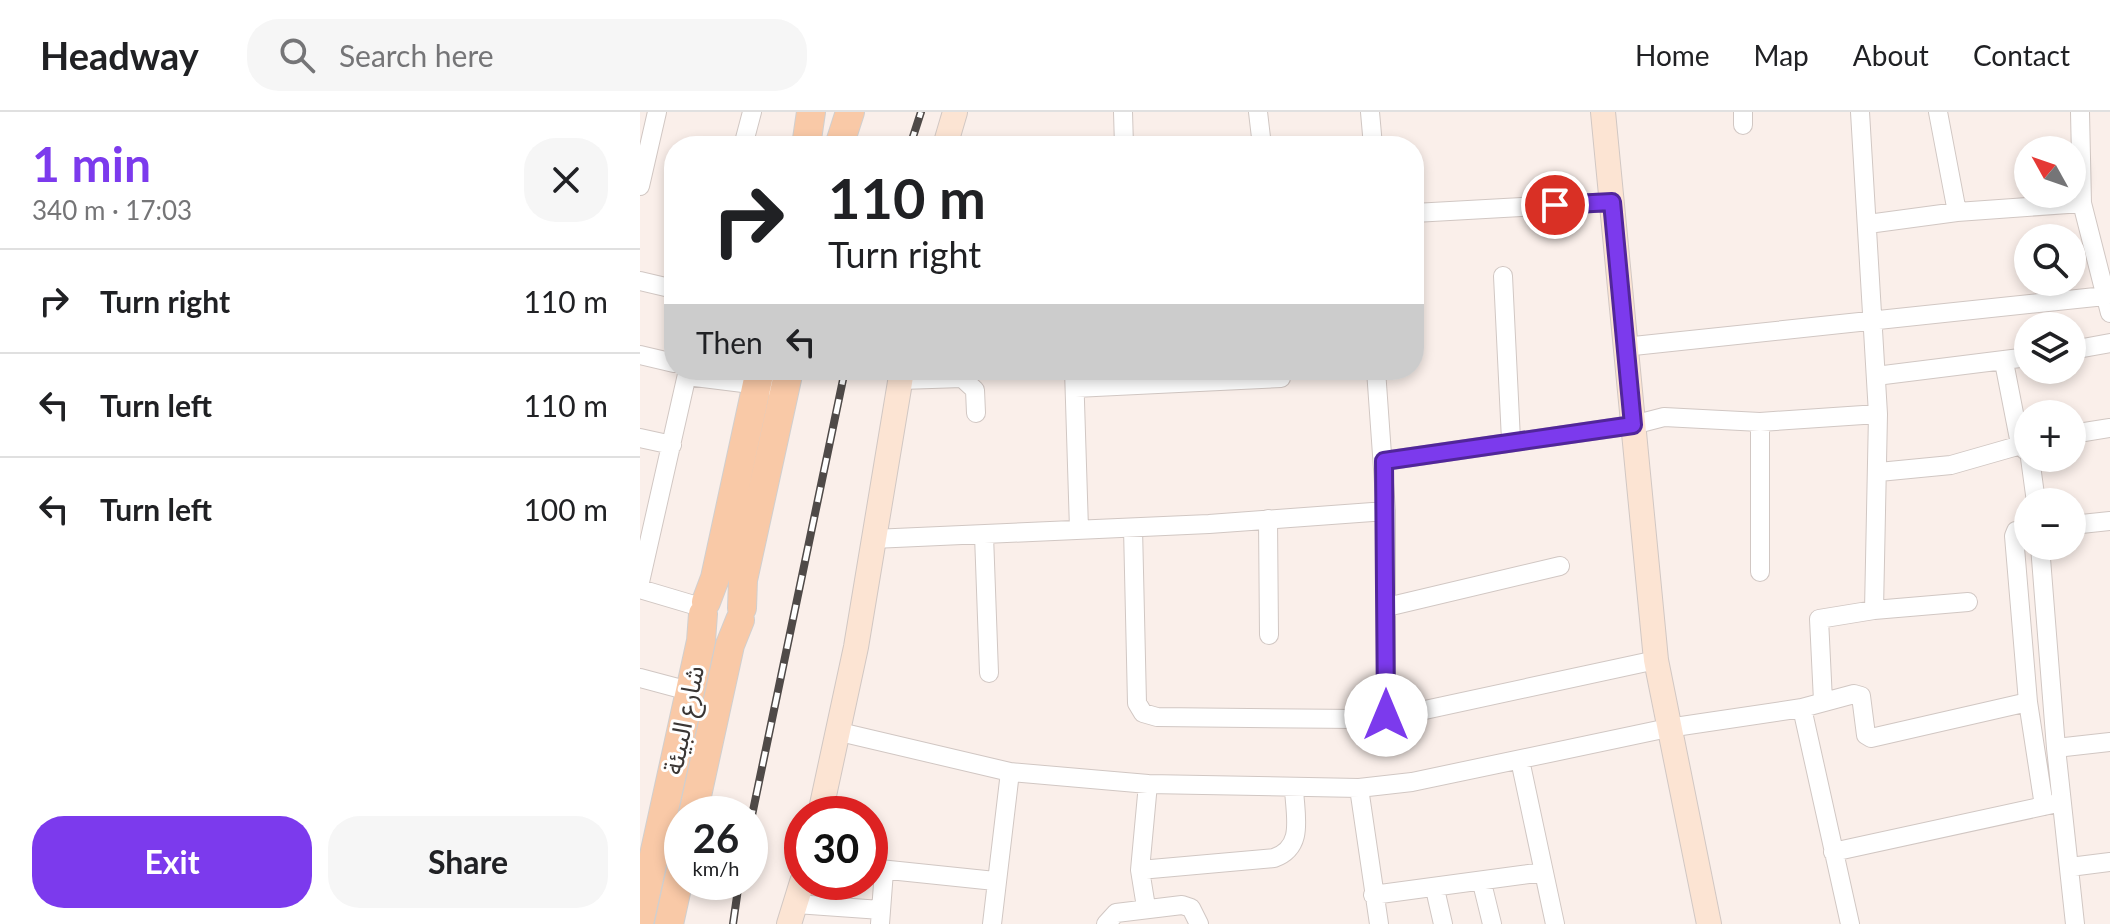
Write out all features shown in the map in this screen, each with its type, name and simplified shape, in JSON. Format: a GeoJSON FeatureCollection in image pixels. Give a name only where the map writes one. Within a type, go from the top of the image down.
{"type":"FeatureCollection","features":[{"type":"Feature","properties":{"kind":"main road"},"geometry":{"type":"LineString","coordinates":[[807,136],[811,112]]}},
{"type":"Feature","properties":{"kind":"main road"},"geometry":{"type":"LineString","coordinates":[[842,136],[850,112]]}},
{"type":"Feature","properties":{"kind":"main road","name":"شارع البيئة"},"geometry":{"type":"LineString","coordinates":[[640,919],[705,608],[715,578],[757,380]]}},
{"type":"Feature","properties":{"kind":"main road","name":"شارع البيئة"},"geometry":{"type":"LineString","coordinates":[[697,796],[730,645],[741,614],[743,580],[787,380]]}},
{"type":"Feature","properties":{"kind":"main road"},"geometry":{"type":"LineString","coordinates":[[749,418],[777,425]]}},
{"type":"Feature","properties":{"kind":"main road"},"geometry":{"type":"LineString","coordinates":[[705,608],[709,625],[720,631],[732,629],[741,614]]}},
{"type":"Feature","properties":{"kind":"main road"},"geometry":{"type":"LineString","coordinates":[[669,924],[674,900]]}},
{"type":"Feature","properties":{"kind":"street"},"geometry":{"type":"LineString","coordinates":[[640,186],[657,112]]}},
{"type":"Feature","properties":{"kind":"street"},"geometry":{"type":"LineString","coordinates":[[746,136],[752,112]]}},
{"type":"Feature","properties":{"kind":"street"},"geometry":{"type":"LineString","coordinates":[[948,136],[955,112]]}},
{"type":"Feature","properties":{"kind":"street"},"geometry":{"type":"LineString","coordinates":[[1123,112],[1124,136]]}},
{"type":"Feature","properties":{"kind":"street"},"geometry":{"type":"LineString","coordinates":[[1258,112],[1261,136]]}},
{"type":"Feature","properties":{"kind":"street"},"geometry":{"type":"LineString","coordinates":[[1370,112],[1372,136]]}},
{"type":"Feature","properties":{"kind":"street"},"geometry":{"type":"LineString","coordinates":[[1603,112],[1656,660],[1709,924]]}},
{"type":"Feature","properties":{"kind":"street"},"geometry":{"type":"LineString","coordinates":[[1860,112],[1878,414],[1874,610]]}},
{"type":"Feature","properties":{"kind":"street"},"geometry":{"type":"LineString","coordinates":[[1938,112],[1957,212]]}},
{"type":"Feature","properties":{"kind":"street"},"geometry":{"type":"LineString","coordinates":[[2080,112],[2081,136]]}},
{"type":"Feature","properties":{"kind":"street"},"geometry":{"type":"LineString","coordinates":[[1424,212],[1612,202]]}},
{"type":"Feature","properties":{"kind":"street"},"geometry":{"type":"LineString","coordinates":[[1868,224],[2014,208]]}},
{"type":"Feature","properties":{"kind":"street"},"geometry":{"type":"LineString","coordinates":[[1624,347],[1873,321],[2108,305],[2083,208]]}},
{"type":"Feature","properties":{"kind":"street"},"geometry":{"type":"LineString","coordinates":[[1503,276],[1511,440]]}},
{"type":"Feature","properties":{"kind":"street"},"geometry":{"type":"LineString","coordinates":[[640,281],[664,287]]}},
{"type":"Feature","properties":{"kind":"street"},"geometry":{"type":"LineString","coordinates":[[2086,347],[2110,343]]}},
{"type":"Feature","properties":{"kind":"street"},"geometry":{"type":"LineString","coordinates":[[640,355],[664,363]]}},
{"type":"Feature","properties":{"kind":"street"},"geometry":{"type":"LineString","coordinates":[[1876,376],[2014,360]]}},
{"type":"Feature","properties":{"kind":"street"},"geometry":{"type":"LineString","coordinates":[[2004,362],[2014,402]]}},
{"type":"Feature","properties":{"kind":"street"},"geometry":{"type":"LineString","coordinates":[[640,582],[672,445],[682,380]]}},
{"type":"Feature","properties":{"kind":"street"},"geometry":{"type":"LineString","coordinates":[[824,796],[840,732],[901,380]]}},
{"type":"Feature","properties":{"kind":"street"},"geometry":{"type":"LineString","coordinates":[[964,380],[975,390],[976,413]]}},
{"type":"Feature","properties":{"kind":"street"},"geometry":{"type":"LineString","coordinates":[[1075,380],[1079,529]]}},
{"type":"Feature","properties":{"kind":"street"},"geometry":{"type":"LineString","coordinates":[[1377,380],[1386,511],[1386,715]]}},
{"type":"Feature","properties":{"kind":"street"},"geometry":{"type":"LineString","coordinates":[[1384,461],[1511,440],[1633,425],[1664,417],[1760,422],[1878,414]]}},
{"type":"Feature","properties":{"kind":"street"},"geometry":{"type":"LineString","coordinates":[[1760,422],[1760,572]]}},
{"type":"Feature","properties":{"kind":"street"},"geometry":{"type":"LineString","coordinates":[[2086,432],[2110,428]]}},
{"type":"Feature","properties":{"kind":"street"},"geometry":{"type":"LineString","coordinates":[[640,438],[672,445]]}},
{"type":"Feature","properties":{"kind":"street"},"geometry":{"type":"LineString","coordinates":[[1879,472],[1963,463],[2014,452]]}},
{"type":"Feature","properties":{"kind":"street"},"geometry":{"type":"LineString","coordinates":[[873,539],[1133,528],[1386,511]]}},
{"type":"Feature","properties":{"kind":"street"},"geometry":{"type":"LineString","coordinates":[[1268,519],[1269,635]]}},
{"type":"Feature","properties":{"kind":"street"},"geometry":{"type":"LineString","coordinates":[[2086,524],[2110,521]]}},
{"type":"Feature","properties":{"kind":"street"},"geometry":{"type":"LineString","coordinates":[[1133,528],[1137,703],[1143,713],[1157,717],[1357,719],[1656,660]]}},
{"type":"Feature","properties":{"kind":"street"},"geometry":{"type":"LineString","coordinates":[[984,535],[989,673]]}},
{"type":"Feature","properties":{"kind":"street"},"geometry":{"type":"LineString","coordinates":[[2016,560],[2028,702],[2070,867],[2075,924]]}},
{"type":"Feature","properties":{"kind":"street"},"geometry":{"type":"LineString","coordinates":[[2041,560],[2056,748],[2053,804]]}},
{"type":"Feature","properties":{"kind":"street"},"geometry":{"type":"LineString","coordinates":[[1387,607],[1560,566]]}},
{"type":"Feature","properties":{"kind":"street"},"geometry":{"type":"LineString","coordinates":[[640,589],[705,608]]}},
{"type":"Feature","properties":{"kind":"street"},"geometry":{"type":"LineString","coordinates":[[1823,701],[1819,619],[1874,610],[1968,602]]}},
{"type":"Feature","properties":{"kind":"street"},"geometry":{"type":"LineString","coordinates":[[640,678],[689,691]]}},
{"type":"Feature","properties":{"kind":"street"},"geometry":{"type":"LineString","coordinates":[[840,732],[1010,772],[1148,784],[1359,788],[1412,782],[1668,728],[1861,696],[1866,735],[1871,738],[2028,702]]}},
{"type":"Feature","properties":{"kind":"street"},"geometry":{"type":"LineString","coordinates":[[1802,708],[1850,924]]}},
{"type":"Feature","properties":{"kind":"street"},"geometry":{"type":"LineString","coordinates":[[2056,748],[2110,742]]}},
{"type":"Feature","properties":{"kind":"street"},"geometry":{"type":"LineString","coordinates":[[1520,760],[1555,924]]}},
{"type":"Feature","properties":{"kind":"street"},"geometry":{"type":"LineString","coordinates":[[992,924],[1010,772]]}},
{"type":"Feature","properties":{"kind":"street"},"geometry":{"type":"LineString","coordinates":[[1146,907],[1140,870],[1148,784]]}},
{"type":"Feature","properties":{"kind":"street"},"geometry":{"type":"LineString","coordinates":[[1140,870],[1274,858],[1289,853],[1296,841],[1294,788]]}},
{"type":"Feature","properties":{"kind":"street"},"geometry":{"type":"LineString","coordinates":[[1359,788],[1379,924]]}},
{"type":"Feature","properties":{"kind":"street"},"geometry":{"type":"LineString","coordinates":[[1833,852],[2053,804]]}},
{"type":"Feature","properties":{"kind":"street"},"geometry":{"type":"LineString","coordinates":[[2070,867],[2110,862]]}},
{"type":"Feature","properties":{"kind":"street"},"geometry":{"type":"LineString","coordinates":[[888,871],[995,881]]}},
{"type":"Feature","properties":{"kind":"street"},"geometry":{"type":"LineString","coordinates":[[1373,895],[1482,883],[1544,872]]}},
{"type":"Feature","properties":{"kind":"street"},"geometry":{"type":"LineString","coordinates":[[1482,883],[1492,924]]}},
{"type":"Feature","properties":{"kind":"street"},"geometry":{"type":"LineString","coordinates":[[1435,889],[1443,924]]}},
{"type":"Feature","properties":{"kind":"street"},"geometry":{"type":"LineString","coordinates":[[796,903],[880,917]]}},
{"type":"Feature","properties":{"kind":"street"},"geometry":{"type":"LineString","coordinates":[[1106,924],[1110,916],[1146,907],[1191,908],[1199,924]]}},
{"type":"Feature","properties":{"kind":"railway"},"geometry":{"type":"LineString","coordinates":[[913,136],[921,112]]}},
{"type":"Feature","properties":{"kind":"railway"},"geometry":{"type":"LineString","coordinates":[[756,796],[843,380]]}},
{"type":"Feature","properties":{"kind":"railway"},"geometry":{"type":"LineString","coordinates":[[733,924],[736,900]]}},
{"type":"Feature","properties":{"kind":"route"},"geometry":{"type":"LineString","coordinates":[[1386,715],[1384,461],[1511,440],[1633,425],[1612,202],[1555,205]]}}]}
